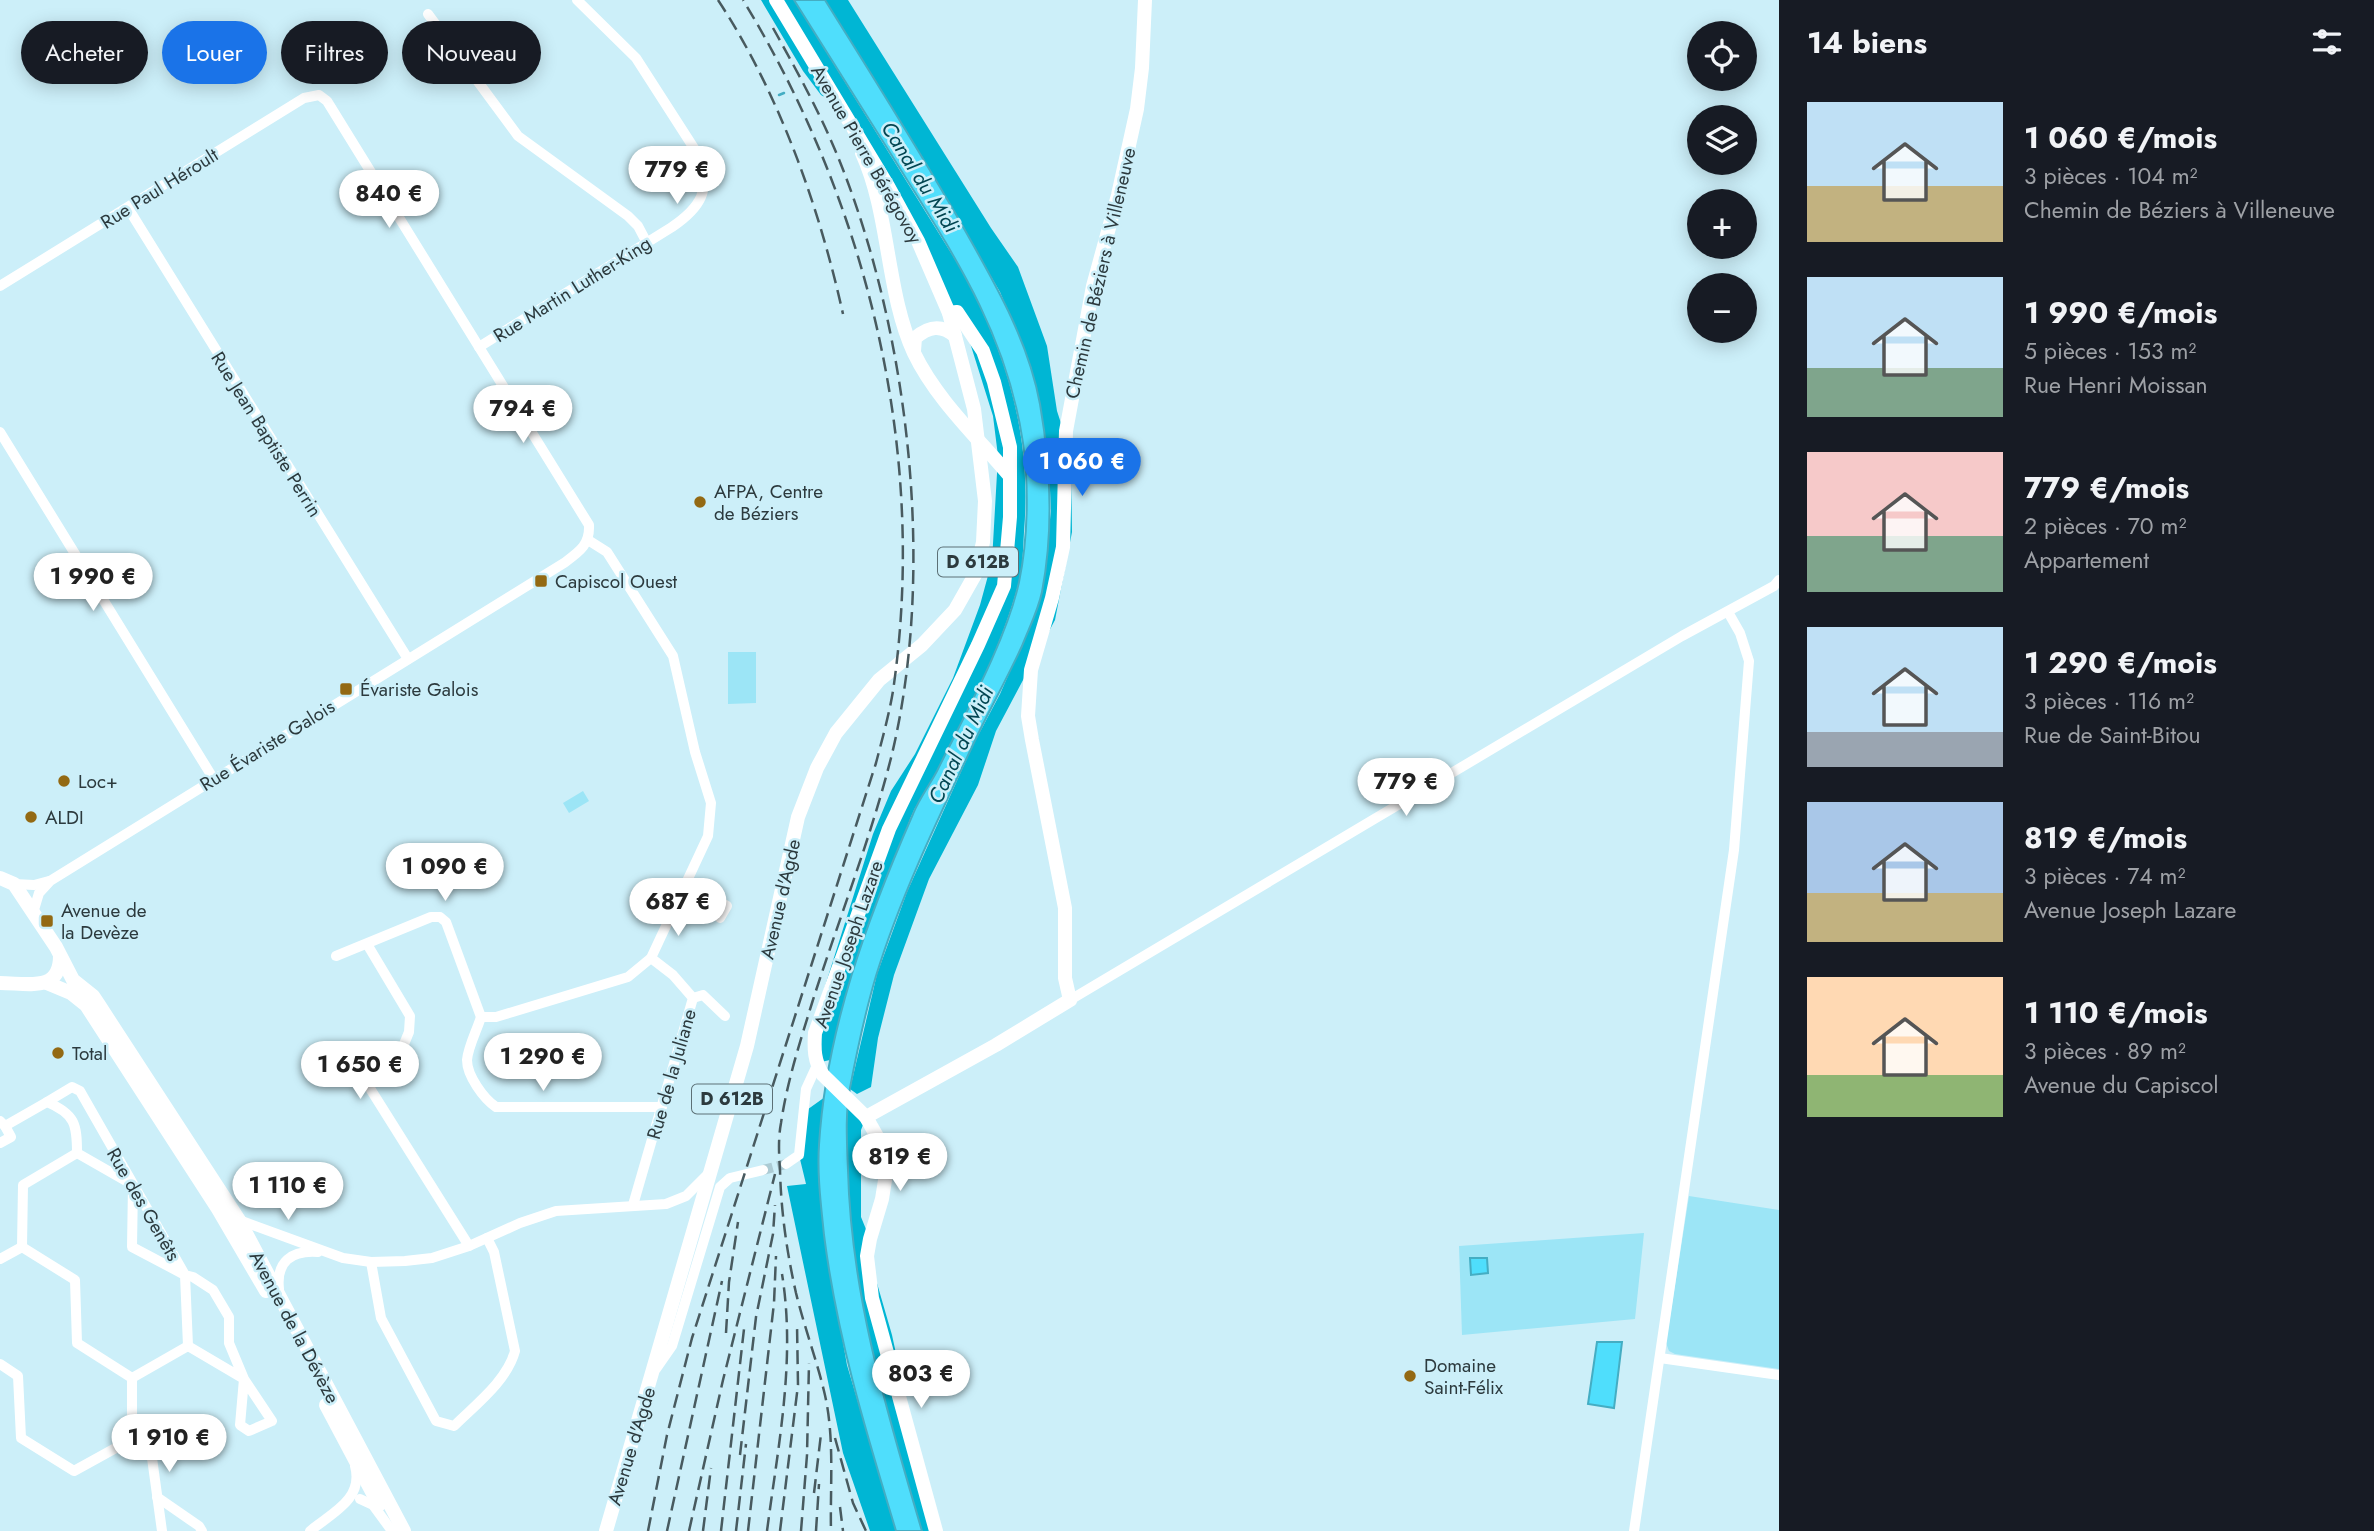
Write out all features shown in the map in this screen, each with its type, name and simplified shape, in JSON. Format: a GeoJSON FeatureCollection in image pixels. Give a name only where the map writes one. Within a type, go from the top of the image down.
{"type":"FeatureCollection","features":[{"type":"Feature","properties":{"kind":"main road","name":"Avenue Pierre Bérégovoy"},"geometry":{"type":"LineString","coordinates":[[776,0],[843,109],[918,241],[949,313]]}},
{"type":"Feature","properties":{"kind":"main road","name":"Chemin de Béziers à Villeneuve"},"geometry":{"type":"LineString","coordinates":[[1070,1000],[1065,978],[1065,908],[1030,728],[1028,688],[1063,547],[1066,431],[1093,286],[1118,195],[1137,109],[1142,68],[1144,0]]}},
{"type":"Feature","properties":{"kind":"main road"},"geometry":{"type":"LineString","coordinates":[[843,109],[869,166],[902,320],[914,353],[948,405],[1009,475]]}},
{"type":"Feature","properties":{"kind":"main road","name":"Avenue Joseph Lazare"},"geometry":{"type":"LineString","coordinates":[[820,1070],[813,1050],[816,1033],[888,829],[1004,586],[1010,517],[1010,447],[984,351],[957,312],[949,313]]}},
{"type":"Feature","properties":{"kind":"main road","name":"Avenue d'Agde"},"geometry":{"type":"LineString","coordinates":[[606,1531],[747,1045],[798,817],[817,768],[835,733],[880,680],[922,645],[955,610],[976,573],[983,542],[985,501],[974,409],[949,313]]}},
{"type":"Feature","properties":{"kind":"main road"},"geometry":{"type":"LineString","coordinates":[[914,353],[915,338],[925,330],[938,327],[955,336]]}},
{"type":"Feature","properties":{"kind":"main road","name":"Avenue de la Dévèze"},"geometry":{"type":"LineString","coordinates":[[4,879],[33,913],[73,980],[93,996],[273,1275],[280,1296],[403,1531]]}},
{"type":"Feature","properties":{"kind":"main road"},"geometry":{"type":"LineString","coordinates":[[0,983],[47,983],[60,968],[60,956]]}},
{"type":"Feature","properties":{"kind":"main road","name":"Avenue de la Dévèze"},"geometry":{"type":"LineString","coordinates":[[47,983],[75,995],[86,1006],[218,1209],[273,1301],[352,1455],[363,1491],[393,1531]]}},
{"type":"Feature","properties":{"kind":"main road"},"geometry":{"type":"LineString","coordinates":[[862,1113],[996,1045],[1070,1000]]}},
{"type":"Feature","properties":{"kind":"main road"},"geometry":{"type":"LineString","coordinates":[[820,1070],[862,1113],[879,1140],[886,1174],[867,1256],[872,1298],[936,1531]]}},
{"type":"Feature","properties":{"kind":"street","name":"Rue Martin Luther-King"},"geometry":{"type":"LineString","coordinates":[[479,346],[647,243],[695,210],[704,191],[704,169],[699,156],[636,58],[577,0]]}},
{"type":"Feature","properties":{"kind":"street"},"geometry":{"type":"LineString","coordinates":[[428,15],[518,135],[628,216],[638,226],[647,243]]}},
{"type":"Feature","properties":{"kind":"street","name":"Rue Paul Héroult"},"geometry":{"type":"LineString","coordinates":[[0,286],[304,99],[319,95],[327,101],[479,346]]}},
{"type":"Feature","properties":{"kind":"street","name":"Rue Jean Baptiste Perrin"},"geometry":{"type":"LineString","coordinates":[[128,208],[408,659]]}},
{"type":"Feature","properties":{"kind":"street"},"geometry":{"type":"LineString","coordinates":[[479,346],[589,525],[588,541],[607,552],[673,656],[711,803],[708,836],[651,958],[628,977],[496,1017],[481,1017]]}},
{"type":"Feature","properties":{"kind":"street"},"geometry":{"type":"LineString","coordinates":[[0,432],[213,778]]}},
{"type":"Feature","properties":{"kind":"street","name":"Rue Évariste Galois"},"geometry":{"type":"LineString","coordinates":[[33,913],[39,893],[50,881],[564,563],[588,541]]}},
{"type":"Feature","properties":{"kind":"street"},"geometry":{"type":"LineString","coordinates":[[1070,1000],[1682,636],[1774,586],[1779,580]]}},
{"type":"Feature","properties":{"kind":"street"},"geometry":{"type":"LineString","coordinates":[[1634,1531],[1734,850],[1749,661],[1740,633],[1728,612]]}},
{"type":"Feature","properties":{"kind":"street","name":"Rue Évariste Galois"},"geometry":{"type":"LineString","coordinates":[[4,879],[34,885],[50,881]]}},
{"type":"Feature","properties":{"kind":"street"},"geometry":{"type":"LineString","coordinates":[[687,884],[727,906],[720,918]]}},
{"type":"Feature","properties":{"kind":"street"},"geometry":{"type":"LineString","coordinates":[[336,956],[431,917],[440,917],[446,922],[481,1017],[467,1060],[470,1073],[489,1102],[496,1107],[662,1107]]}},
{"type":"Feature","properties":{"kind":"street"},"geometry":{"type":"LineString","coordinates":[[368,944],[410,1016],[409,1032],[402,1049],[370,1070],[367,1077],[371,1090],[469,1246]]}},
{"type":"Feature","properties":{"kind":"street","name":"Rue de la Juliane"},"geometry":{"type":"LineString","coordinates":[[633,1205],[693,998],[673,975],[651,958]]}},
{"type":"Feature","properties":{"kind":"street"},"geometry":{"type":"LineString","coordinates":[[693,998],[702,995],[725,1016]]}},
{"type":"Feature","properties":{"kind":"street"},"geometry":{"type":"LineString","coordinates":[[786,1164],[799,1155],[806,1089],[820,1070]]}},
{"type":"Feature","properties":{"kind":"street","name":"Rue des Genêts"},"geometry":{"type":"LineString","coordinates":[[47,1102],[72,1087],[80,1091],[185,1275],[213,1290],[229,1317],[229,1343],[244,1379]]}},
{"type":"Feature","properties":{"kind":"street"},"geometry":{"type":"LineString","coordinates":[[0,1143],[11,1137],[3,1123],[47,1102],[61,1108],[72,1118],[77,1130],[77,1153]]}},
{"type":"Feature","properties":{"kind":"street"},"geometry":{"type":"LineString","coordinates":[[77,1153],[133,1185],[132,1247],[185,1275],[188,1346]]}},
{"type":"Feature","properties":{"kind":"street"},"geometry":{"type":"LineString","coordinates":[[22,1247],[23,1185],[77,1153]]}},
{"type":"Feature","properties":{"kind":"street"},"geometry":{"type":"LineString","coordinates":[[218,1209],[231,1223],[259,1273],[273,1275],[286,1259],[298,1253],[312,1252],[371,1262],[432,1258],[556,1211],[666,1204],[686,1196],[712,1170]]}},
{"type":"Feature","properties":{"kind":"street"},"geometry":{"type":"LineString","coordinates":[[653,1372],[672,1346],[720,1187],[730,1178],[763,1170]]}},
{"type":"Feature","properties":{"kind":"street"},"geometry":{"type":"LineString","coordinates":[[239,1220],[328,1254]]}},
{"type":"Feature","properties":{"kind":"street"},"geometry":{"type":"LineString","coordinates":[[275,1234],[284,1245],[286,1259]]}},
{"type":"Feature","properties":{"kind":"street"},"geometry":{"type":"LineString","coordinates":[[371,1262],[381,1318],[436,1421],[446,1426],[454,1426],[505,1373],[512,1363],[515,1351],[494,1252],[487,1238]]}},
{"type":"Feature","properties":{"kind":"street"},"geometry":{"type":"LineString","coordinates":[[0,1259],[22,1247]]}},
{"type":"Feature","properties":{"kind":"street"},"geometry":{"type":"LineString","coordinates":[[22,1247],[75,1280],[77,1343],[132,1378]]}},
{"type":"Feature","properties":{"kind":"street"},"geometry":{"type":"LineString","coordinates":[[132,1378],[188,1346]]}},
{"type":"Feature","properties":{"kind":"street"},"geometry":{"type":"LineString","coordinates":[[188,1346],[244,1379],[272,1421],[248,1431],[240,1424],[244,1379]]}},
{"type":"Feature","properties":{"kind":"street"},"geometry":{"type":"LineString","coordinates":[[1660,1359],[1779,1375]]}},
{"type":"Feature","properties":{"kind":"street"},"geometry":{"type":"LineString","coordinates":[[0,1364],[19,1376],[21,1438],[74,1471],[132,1439]]}},
{"type":"Feature","properties":{"kind":"street"},"geometry":{"type":"LineString","coordinates":[[132,1378],[132,1439],[152,1458],[162,1531]]}},
{"type":"Feature","properties":{"kind":"street"},"geometry":{"type":"LineString","coordinates":[[346,1423],[363,1491],[403,1531]]}},
{"type":"Feature","properties":{"kind":"street"},"geometry":{"type":"LineString","coordinates":[[310,1531],[363,1491]]}},
{"type":"Feature","properties":{"kind":"street"},"geometry":{"type":"LineString","coordinates":[[157,1497],[199,1526],[202,1531]]}},
{"type":"Feature","properties":{"kind":"shaded area"},"geometry":{"type":"Polygon","coordinates":[[[761,0],[794,0],[961,269],[1003,364],[1013,396],[1024,462],[1023,558],[1020,579],[1003,633],[936,773],[911,817],[857,961],[830,1060],[821,1062],[819,1005],[873,834],[891,791],[915,754],[953,678],[980,605],[992,561],[998,456],[993,416],[966,330],[843,109],[821,95],[803,71],[761,0]]]}},
{"type":"Feature","properties":{"kind":"shaded area"},"geometry":{"type":"Polygon","coordinates":[[[825,0],[848,0],[1018,267],[1047,346],[1057,411],[1071,454],[1072,532],[1055,620],[996,731],[978,785],[929,879],[894,975],[878,1038],[871,1087],[857,1094],[850,1089],[877,974],[907,892],[1032,621],[1041,595],[1051,511],[1049,469],[1039,401],[1031,367],[1000,292],[910,137],[825,0]]]}},
{"type":"Feature","properties":{"kind":"shaded area"},"geometry":{"type":"Polygon","coordinates":[[[728,652],[756,652],[756,703],[728,704],[728,652]]]}},
{"type":"Feature","properties":{"kind":"shaded area"},"geometry":{"type":"Polygon","coordinates":[[[583,791],[589,801],[569,813],[563,803],[583,791]]]}},
{"type":"Feature","properties":{"kind":"shaded area"},"geometry":{"type":"Polygon","coordinates":[[[825,1097],[818,1173],[824,1235],[847,1365],[896,1531],[870,1531],[843,1453],[787,1186],[806,1184],[799,1155],[804,1112],[825,1097]]]}},
{"type":"Feature","properties":{"kind":"shaded area"},"geometry":{"type":"Polygon","coordinates":[[[848,1106],[866,1117],[861,1130],[861,1217],[870,1239],[872,1266],[942,1531],[922,1531],[865,1322],[848,1214],[848,1106]]]}},
{"type":"Feature","properties":{"kind":"shaded area"},"geometry":{"type":"Polygon","coordinates":[[[1689,1196],[1779,1210],[1779,1369],[1669,1351],[1666,1343],[1689,1196]]]}},
{"type":"Feature","properties":{"kind":"shaded area"},"geometry":{"type":"Polygon","coordinates":[[[1644,1233],[1635,1319],[1462,1335],[1459,1246],[1644,1233]]]}},
{"type":"Feature","properties":{"kind":"water","name":"Canal du Midi"},"geometry":{"type":"Polygon","coordinates":[[[794,0],[825,0],[986,268],[1009,312],[1035,380],[1049,475],[1048,545],[1038,606],[1022,646],[977,736],[907,889],[868,1004],[848,1098],[847,1139],[856,1262],[873,1353],[922,1531],[896,1531],[854,1385],[837,1311],[824,1235],[819,1179],[823,1102],[830,1060],[851,976],[880,894],[915,808],[937,771],[983,678],[1013,605],[1026,531],[1025,460],[1005,367],[976,299],[940,233],[794,0]]]}},
{"type":"Feature","properties":{"kind":"water"},"geometry":{"type":"Polygon","coordinates":[[[1470,1258],[1487,1258],[1488,1273],[1471,1275],[1470,1258]]]}},
{"type":"Feature","properties":{"kind":"water"},"geometry":{"type":"Polygon","coordinates":[[[1597,1342],[1622,1342],[1614,1408],[1588,1404],[1597,1342]]]}},
{"type":"Feature","properties":{"kind":"waterway"},"geometry":{"type":"LineString","coordinates":[[779,95],[784,93]]}},
{"type":"Feature","properties":{"kind":"tunnel"},"geometry":{"type":"LineString","coordinates":[[763,1170],[786,1164]]}},
{"type":"Feature","properties":{"kind":"railway"},"geometry":{"type":"LineString","coordinates":[[718,0],[760,73],[794,151],[822,232],[843,314]]}},
{"type":"Feature","properties":{"kind":"railway"},"geometry":{"type":"LineString","coordinates":[[648,1531],[667,1435],[692,1338],[876,763],[893,691],[902,601],[902,511],[894,421],[878,333],[855,246],[824,161],[787,79],[743,0]]}},
{"type":"Feature","properties":{"kind":"railway"},"geometry":{"type":"LineString","coordinates":[[773,28],[827,131],[842,167],[885,307],[899,382],[909,459],[913,536],[912,613],[905,687],[891,758],[799,1047],[779,1135],[782,1201],[790,1263],[827,1408],[831,1443],[831,1531]]}},
{"type":"Feature","properties":{"kind":"railway"},"geometry":{"type":"LineString","coordinates":[[689,1531],[723,1380],[775,1174]]}},
{"type":"Feature","properties":{"kind":"railway"},"geometry":{"type":"LineString","coordinates":[[740,1455],[756,1317],[773,1234],[775,1205]]}},
{"type":"Feature","properties":{"kind":"railway"},"geometry":{"type":"LineString","coordinates":[[726,1333],[729,1282],[738,1222]]}},
{"type":"Feature","properties":{"kind":"railway"},"geometry":{"type":"LineString","coordinates":[[748,1531],[774,1303],[776,1256]]}},
{"type":"Feature","properties":{"kind":"railway"},"geometry":{"type":"LineString","coordinates":[[767,1531],[786,1371],[786,1306],[782,1274]]}},
{"type":"Feature","properties":{"kind":"railway"},"geometry":{"type":"LineString","coordinates":[[667,1531],[722,1281]]}},
{"type":"Feature","properties":{"kind":"railway"},"geometry":{"type":"LineString","coordinates":[[780,1531],[798,1385],[797,1324]]}},
{"type":"Feature","properties":{"kind":"railway"},"geometry":{"type":"LineString","coordinates":[[721,1531],[744,1329]]}},
{"type":"Feature","properties":{"kind":"railway"},"geometry":{"type":"LineString","coordinates":[[801,1531],[807,1455],[809,1363]]}},
{"type":"Feature","properties":{"kind":"railway"},"geometry":{"type":"LineString","coordinates":[[814,1493],[821,1434]]}},
{"type":"Feature","properties":{"kind":"railway"},"geometry":{"type":"LineString","coordinates":[[835,1438],[853,1503],[866,1531]]}},
{"type":"Feature","properties":{"kind":"railway"},"geometry":{"type":"LineString","coordinates":[[736,1531],[746,1444]]}},
{"type":"Feature","properties":{"kind":"railway"},"geometry":{"type":"LineString","coordinates":[[703,1531],[711,1468]]}},
{"type":"Feature","properties":{"kind":"railway"},"geometry":{"type":"LineString","coordinates":[[816,1531],[819,1484]]}},
{"type":"Feature","properties":{"kind":"railway"},"geometry":{"type":"LineString","coordinates":[[840,1507],[843,1531]]}},
{"type":"Feature","properties":{"kind":"place","name":"AFPA, Centre de Béziers"},"geometry":{"type":"Point","coordinates":[700,502]}},
{"type":"Feature","properties":{"kind":"place","name":"Capiscol Ouest"},"geometry":{"type":"Point","coordinates":[541,581]}},
{"type":"Feature","properties":{"kind":"place","name":"Évariste Galois"},"geometry":{"type":"Point","coordinates":[346,689]}},
{"type":"Feature","properties":{"kind":"place","name":"Loc+"},"geometry":{"type":"Point","coordinates":[64,781]}},
{"type":"Feature","properties":{"kind":"place","name":"ALDI"},"geometry":{"type":"Point","coordinates":[31,817]}},
{"type":"Feature","properties":{"kind":"place","name":"Avenue de la Devèze"},"geometry":{"type":"Point","coordinates":[47,921]}},
{"type":"Feature","properties":{"kind":"place","name":"Total"},"geometry":{"type":"Point","coordinates":[58,1053]}},
{"type":"Feature","properties":{"kind":"place","name":"Domaine Saint-Félix"},"geometry":{"type":"Point","coordinates":[1410,1376]}}]}
